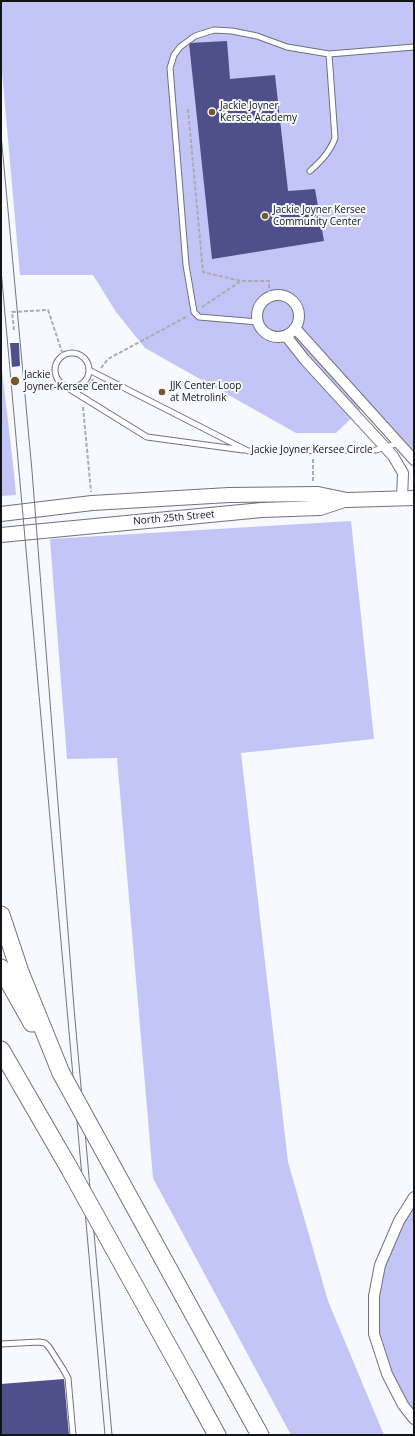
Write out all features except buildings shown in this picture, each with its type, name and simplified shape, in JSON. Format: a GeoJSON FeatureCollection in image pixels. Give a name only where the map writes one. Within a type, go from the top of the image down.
{"type":"FeatureCollection","features":[{"type":"Feature","properties":{"kind":"highway"},"geometry":{"type":"LineString","coordinates":[[1,915],[20,972],[61,1073]]}},
{"type":"Feature","properties":{"kind":"highway"},"geometry":{"type":"LineString","coordinates":[[1,968],[61,1073],[260,1435]]}},
{"type":"Feature","properties":{"kind":"highway"},"geometry":{"type":"LineString","coordinates":[[1,1050],[6,1067],[30,1099],[217,1435]]}},
{"type":"Feature","properties":{"kind":"main road","name":"North 25th Street"},"geometry":{"type":"LineString","coordinates":[[1,514],[92,503],[177,498],[318,494],[347,500],[408,499]]}},
{"type":"Feature","properties":{"kind":"main road","name":"North 25th Street"},"geometry":{"type":"LineString","coordinates":[[1,535],[262,510],[320,508],[347,500]]}},
{"type":"Feature","properties":{"kind":"street"},"geometry":{"type":"LineString","coordinates":[[276,295],[286,296],[297,306],[299,316],[297,325],[286,336],[272,336],[265,332],[258,322],[257,315],[259,308],[269,297],[276,295]]}},
{"type":"Feature","properties":{"kind":"street"},"geometry":{"type":"LineString","coordinates":[[295,328],[414,460]]}},
{"type":"Feature","properties":{"kind":"street","name":"Jackie Joyner Kersee Circle"},"geometry":{"type":"LineString","coordinates":[[286,336],[305,360],[393,456],[403,472],[408,499]]}},
{"type":"Feature","properties":{"kind":"street"},"geometry":{"type":"LineString","coordinates":[[414,1197],[399,1221],[380,1265],[374,1296],[374,1334],[387,1374],[403,1405],[414,1419]]}},
{"type":"Feature","properties":{"kind":"lane"},"geometry":{"type":"LineString","coordinates":[[258,322],[199,317],[194,312],[186,265],[170,68],[174,56],[180,47],[195,36],[214,30],[232,30],[257,36],[287,47],[329,54],[414,47]]}},
{"type":"Feature","properties":{"kind":"lane"},"geometry":{"type":"LineString","coordinates":[[310,172],[323,159],[332,147],[336,138],[329,54]]}},
{"type":"Feature","properties":{"kind":"lane"},"geometry":{"type":"LineString","coordinates":[[63,385],[69,387],[78,386],[88,375],[88,363],[79,354],[70,352],[58,358],[54,370],[56,376],[63,385],[147,437],[248,451]]}},
{"type":"Feature","properties":{"kind":"lane","name":"Jackie Joyner Kersee Circle"},"geometry":{"type":"LineString","coordinates":[[89,370],[248,451],[376,450],[399,443]]}},
{"type":"Feature","properties":{"kind":"lane"},"geometry":{"type":"LineString","coordinates":[[1,1344],[39,1342],[48,1347],[68,1378],[73,1435]]}},
{"type":"Feature","properties":{"kind":"path"},"geometry":{"type":"LineString","coordinates":[[188,109],[203,272],[241,281],[269,282],[269,297]]}},
{"type":"Feature","properties":{"kind":"path"},"geometry":{"type":"LineString","coordinates":[[197,310],[241,281]]}},
{"type":"Feature","properties":{"kind":"path"},"geometry":{"type":"LineString","coordinates":[[14,330],[12,312],[48,310],[63,355]]}},
{"type":"Feature","properties":{"kind":"path"},"geometry":{"type":"LineString","coordinates":[[92,503],[82,397],[96,373],[108,359],[186,317]]}},
{"type":"Feature","properties":{"kind":"path"},"geometry":{"type":"LineString","coordinates":[[313,459],[313,487]]}},
{"type":"Feature","properties":{"kind":"shaded area"},"geometry":{"type":"Polygon","coordinates":[[[1,1],[414,1],[414,452],[368,402],[336,433],[296,433],[145,348],[116,312],[93,275],[20,275],[1,60],[1,1]]]}},
{"type":"Feature","properties":{"kind":"shaded area"},"geometry":{"type":"Polygon","coordinates":[[[1,361],[16,495],[1,496],[1,361]]]}},
{"type":"Feature","properties":{"kind":"shaded area"},"geometry":{"type":"Polygon","coordinates":[[[351,521],[374,739],[241,753],[288,1162],[328,1301],[384,1435],[291,1435],[153,1178],[117,758],[67,759],[50,539],[351,521]]]}},
{"type":"Feature","properties":{"kind":"shaded area"},"geometry":{"type":"Polygon","coordinates":[[[414,1197],[414,1419],[403,1405],[374,1334],[380,1265],[414,1197]]]}},
{"type":"Feature","properties":{"kind":"tram line"},"geometry":{"type":"LineString","coordinates":[[1,134],[32,471],[74,1008],[112,1435]]}},
{"type":"Feature","properties":{"kind":"tram line"},"geometry":{"type":"LineString","coordinates":[[1,269],[105,1435]]}},
{"type":"Feature","properties":{"kind":"place","name":"Jackie Joyner Kersee Academy"},"geometry":{"type":"Point","coordinates":[212,112]}},
{"type":"Feature","properties":{"kind":"place","name":"Jackie Joyner Kersee Community Center"},"geometry":{"type":"Point","coordinates":[265,216]}},
{"type":"Feature","properties":{"kind":"place","name":"Jackie Joyner-Kersee Center"},"geometry":{"type":"Point","coordinates":[15,381]}},
{"type":"Feature","properties":{"kind":"place","name":"JJK Center Loop at Metrolink"},"geometry":{"type":"Point","coordinates":[162,392]}}]}
